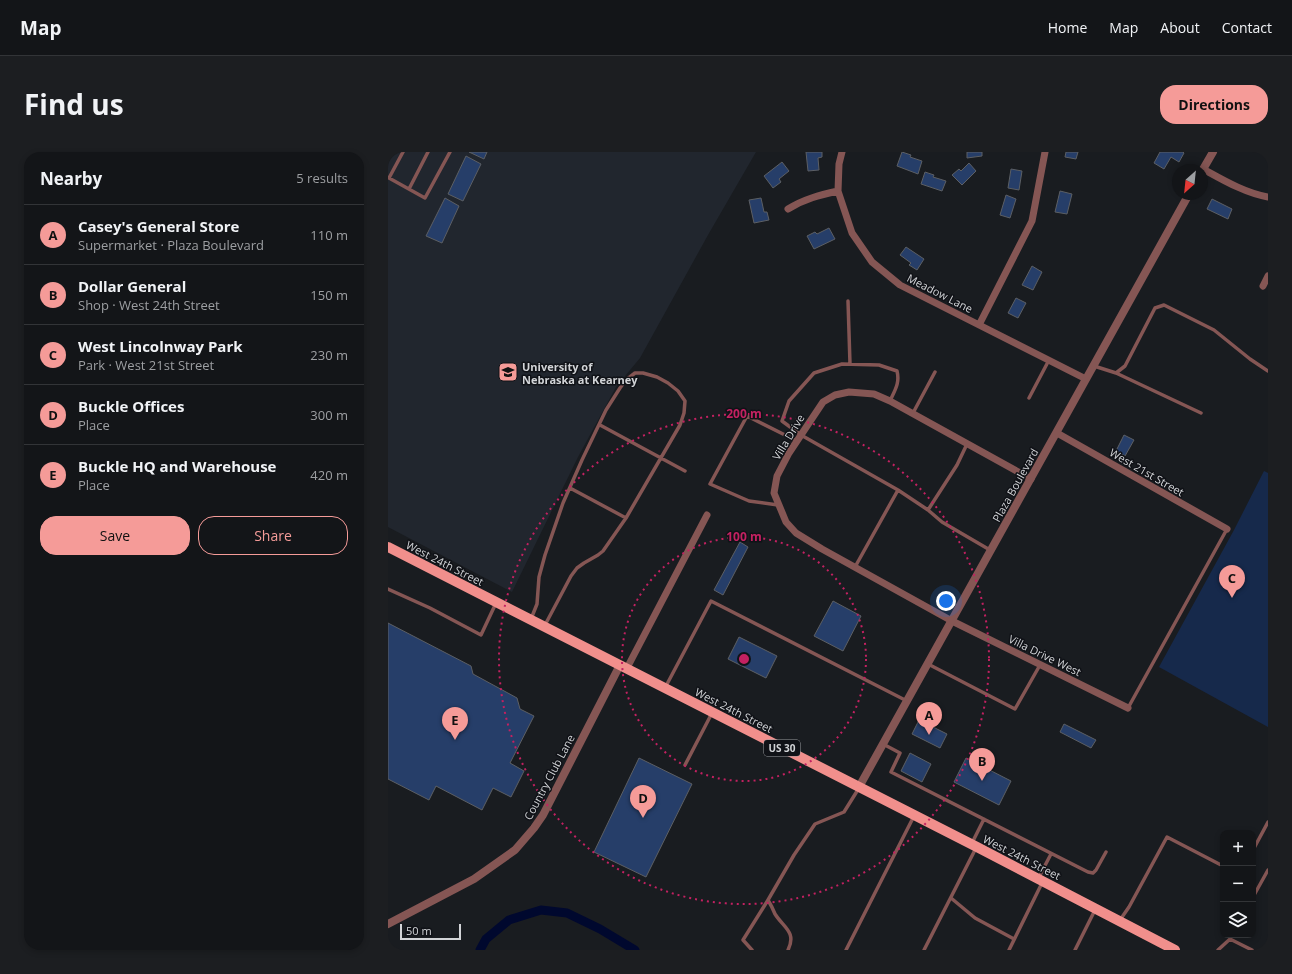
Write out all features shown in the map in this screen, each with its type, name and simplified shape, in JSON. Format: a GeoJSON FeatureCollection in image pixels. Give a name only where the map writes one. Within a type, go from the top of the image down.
{"type":"FeatureCollection","features":[{"type":"Feature","properties":{"kind":"main road","name":"West 24th Street"},"geometry":{"type":"LineString","coordinates":[[388,547],[914,815],[1175,950]]}},
{"type":"Feature","properties":{"kind":"street","name":"Meadow Lane"},"geometry":{"type":"LineString","coordinates":[[842,152],[839,164],[838,191],[852,233],[872,262],[900,285],[1086,379]]}},
{"type":"Feature","properties":{"kind":"street","name":"Meadow Lane"},"geometry":{"type":"LineString","coordinates":[[979,325],[1032,221],[1045,152]]}},
{"type":"Feature","properties":{"kind":"street"},"geometry":{"type":"LineString","coordinates":[[1206,164],[1213,152]]}},
{"type":"Feature","properties":{"kind":"street"},"geometry":{"type":"LineString","coordinates":[[1208,173],[1260,196],[1268,197]]}},
{"type":"Feature","properties":{"kind":"street"},"geometry":{"type":"LineString","coordinates":[[788,209],[811,198],[838,191]]}},
{"type":"Feature","properties":{"kind":"street","name":"Plaza Boulevard"},"geometry":{"type":"LineString","coordinates":[[859,787],[1186,200]]}},
{"type":"Feature","properties":{"kind":"street"},"geometry":{"type":"LineString","coordinates":[[1263,286],[1268,276]]}},
{"type":"Feature","properties":{"kind":"street","name":"Villa Drive"},"geometry":{"type":"LineString","coordinates":[[952,621],[796,533],[786,522],[774,493],[777,476],[789,453],[823,402],[834,395],[849,392],[874,394],[890,401],[1031,479]]}},
{"type":"Feature","properties":{"kind":"street","name":"West 21st Street"},"geometry":{"type":"LineString","coordinates":[[1057,433],[1227,530]]}},
{"type":"Feature","properties":{"kind":"street"},"geometry":{"type":"LineString","coordinates":[[623,666],[707,515]]}},
{"type":"Feature","properties":{"kind":"street","name":"Villa Drive West"},"geometry":{"type":"LineString","coordinates":[[952,621],[1128,708]]}},
{"type":"Feature","properties":{"kind":"street","name":"Country Club Lane"},"geometry":{"type":"LineString","coordinates":[[388,924],[474,879],[515,850],[543,815],[623,666]]}},
{"type":"Feature","properties":{"kind":"lane"},"geometry":{"type":"LineString","coordinates":[[403,152],[389,178],[425,198],[450,152]]}},
{"type":"Feature","properties":{"kind":"lane"},"geometry":{"type":"LineString","coordinates":[[409,189],[428,152]]}},
{"type":"Feature","properties":{"kind":"lane"},"geometry":{"type":"LineString","coordinates":[[848,301],[850,364]]}},
{"type":"Feature","properties":{"kind":"lane"},"geometry":{"type":"LineString","coordinates":[[1116,373],[1125,366],[1155,308],[1164,305],[1214,330],[1250,359],[1268,371]]}},
{"type":"Feature","properties":{"kind":"lane"},"geometry":{"type":"LineString","coordinates":[[1029,398],[1049,360]]}},
{"type":"Feature","properties":{"kind":"lane"},"geometry":{"type":"LineString","coordinates":[[799,438],[782,420],[790,401],[814,374],[842,364],[879,364],[896,371],[899,378],[890,401]]}},
{"type":"Feature","properties":{"kind":"lane"},"geometry":{"type":"LineString","coordinates":[[1093,366],[1116,373],[1201,413]]}},
{"type":"Feature","properties":{"kind":"lane"},"geometry":{"type":"LineString","coordinates":[[531,620],[537,604],[539,577],[545,555],[563,503],[600,425],[614,398],[626,380],[635,374],[643,372],[657,377],[678,391],[685,401],[684,414],[680,425],[626,518],[603,551],[577,568],[571,576],[544,626]]}},
{"type":"Feature","properties":{"kind":"lane"},"geometry":{"type":"LineString","coordinates":[[912,414],[935,372]]}},
{"type":"Feature","properties":{"kind":"lane"},"geometry":{"type":"LineString","coordinates":[[778,505],[749,501],[710,484],[747,416],[799,438],[898,490],[928,510],[942,522],[991,550]]}},
{"type":"Feature","properties":{"kind":"lane"},"geometry":{"type":"LineString","coordinates":[[600,425],[685,471]]}},
{"type":"Feature","properties":{"kind":"lane"},"geometry":{"type":"LineString","coordinates":[[928,510],[957,465],[967,444]]}},
{"type":"Feature","properties":{"kind":"lane"},"geometry":{"type":"LineString","coordinates":[[570,488],[626,518]]}},
{"type":"Feature","properties":{"kind":"lane"},"geometry":{"type":"LineString","coordinates":[[855,567],[898,490]]}},
{"type":"Feature","properties":{"kind":"lane"},"geometry":{"type":"LineString","coordinates":[[1128,708],[1227,530]]}},
{"type":"Feature","properties":{"kind":"lane"},"geometry":{"type":"LineString","coordinates":[[388,589],[430,608],[482,635],[497,603]]}},
{"type":"Feature","properties":{"kind":"lane"},"geometry":{"type":"LineString","coordinates":[[665,688],[711,601],[907,701]]}},
{"type":"Feature","properties":{"kind":"lane"},"geometry":{"type":"LineString","coordinates":[[928,664],[1015,708],[1040,665]]}},
{"type":"Feature","properties":{"kind":"lane"},"geometry":{"type":"LineString","coordinates":[[686,765],[712,712]]}},
{"type":"Feature","properties":{"kind":"lane"},"geometry":{"type":"LineString","coordinates":[[883,744],[900,753],[891,772],[1090,873],[1096,870],[1106,852]]}},
{"type":"Feature","properties":{"kind":"lane"},"geometry":{"type":"LineString","coordinates":[[752,950],[743,940],[794,855],[815,824],[844,812],[859,787]]}},
{"type":"Feature","properties":{"kind":"lane"},"geometry":{"type":"LineString","coordinates":[[846,950],[914,815]]}},
{"type":"Feature","properties":{"kind":"lane"},"geometry":{"type":"LineString","coordinates":[[924,950],[951,898],[984,819]]}},
{"type":"Feature","properties":{"kind":"lane"},"geometry":{"type":"LineString","coordinates":[[1256,844],[1268,822]]}},
{"type":"Feature","properties":{"kind":"lane"},"geometry":{"type":"LineString","coordinates":[[1120,921],[1167,837],[1220,864]]}},
{"type":"Feature","properties":{"kind":"lane"},"geometry":{"type":"LineString","coordinates":[[1009,950],[1051,854]]}},
{"type":"Feature","properties":{"kind":"lane"},"geometry":{"type":"LineString","coordinates":[[1256,892],[1268,870]]}},
{"type":"Feature","properties":{"kind":"lane"},"geometry":{"type":"LineString","coordinates":[[951,898],[975,918],[1014,939]]}},
{"type":"Feature","properties":{"kind":"lane"},"geometry":{"type":"LineString","coordinates":[[768,900],[776,914],[790,931],[790,945],[788,950]]}},
{"type":"Feature","properties":{"kind":"lane"},"geometry":{"type":"LineString","coordinates":[[1075,950],[1096,909]]}},
{"type":"Feature","properties":{"kind":"lane"},"geometry":{"type":"LineString","coordinates":[[1218,950],[1230,939],[1252,950]]}},
{"type":"Feature","properties":{"kind":"shaded area","name":"University of Nebraska at Kearney"},"geometry":{"type":"Polygon","coordinates":[[[388,152],[756,152],[640,358],[616,387],[578,457],[512,592],[388,527],[388,152]]]}},
{"type":"Feature","properties":{"kind":"shaded area"},"geometry":{"type":"Polygon","coordinates":[[[1264,471],[1268,473],[1268,727],[1159,667],[1234,530],[1264,471]]]}},
{"type":"Feature","properties":{"kind":"building"},"geometry":{"type":"Polygon","coordinates":[[[469,152],[487,152],[484,159],[469,152]]]}},
{"type":"Feature","properties":{"kind":"building"},"geometry":{"type":"Polygon","coordinates":[[[806,152],[822,152],[822,157],[818,158],[819,170],[808,171],[806,152]]]}},
{"type":"Feature","properties":{"kind":"building"},"geometry":{"type":"Polygon","coordinates":[[[902,152],[911,155],[910,157],[922,161],[918,174],[897,166],[902,152]]]}},
{"type":"Feature","properties":{"kind":"building"},"geometry":{"type":"Polygon","coordinates":[[[967,152],[982,152],[982,156],[967,158],[967,152]]]}},
{"type":"Feature","properties":{"kind":"building"},"geometry":{"type":"Polygon","coordinates":[[[1066,152],[1078,152],[1076,159],[1065,157],[1066,152]]]}},
{"type":"Feature","properties":{"kind":"building"},"geometry":{"type":"Polygon","coordinates":[[[1160,152],[1184,153],[1179,162],[1171,157],[1164,169],[1154,163],[1160,152]]]}},
{"type":"Feature","properties":{"kind":"building"},"geometry":{"type":"Polygon","coordinates":[[[466,156],[481,164],[463,201],[448,194],[466,156]]]}},
{"type":"Feature","properties":{"kind":"building"},"geometry":{"type":"Polygon","coordinates":[[[782,162],[789,171],[779,179],[781,182],[773,188],[764,176],[782,162]]]}},
{"type":"Feature","properties":{"kind":"building"},"geometry":{"type":"Polygon","coordinates":[[[969,163],[976,171],[962,185],[952,175],[959,169],[961,171],[969,163]]]}},
{"type":"Feature","properties":{"kind":"building"},"geometry":{"type":"Polygon","coordinates":[[[1011,169],[1022,171],[1019,190],[1008,188],[1011,169]]]}},
{"type":"Feature","properties":{"kind":"building"},"geometry":{"type":"Polygon","coordinates":[[[925,172],[934,175],[933,177],[946,181],[942,191],[921,184],[925,172]]]}},
{"type":"Feature","properties":{"kind":"building"},"geometry":{"type":"Polygon","coordinates":[[[1060,191],[1072,194],[1067,214],[1055,212],[1060,191]]]}},
{"type":"Feature","properties":{"kind":"building"},"geometry":{"type":"Polygon","coordinates":[[[1006,195],[1016,199],[1010,218],[1000,215],[1006,195]]]}},
{"type":"Feature","properties":{"kind":"building"},"geometry":{"type":"Polygon","coordinates":[[[445,198],[459,206],[442,243],[426,236],[445,198]]]}},
{"type":"Feature","properties":{"kind":"building"},"geometry":{"type":"Polygon","coordinates":[[[761,198],[764,212],[767,212],[769,220],[754,223],[749,200],[761,198]]]}},
{"type":"Feature","properties":{"kind":"building"},"geometry":{"type":"Polygon","coordinates":[[[1212,199],[1232,209],[1228,219],[1207,209],[1212,199]]]}},
{"type":"Feature","properties":{"kind":"building"},"geometry":{"type":"Polygon","coordinates":[[[829,228],[835,239],[814,249],[807,236],[815,232],[817,234],[829,228]]]}},
{"type":"Feature","properties":{"kind":"building"},"geometry":{"type":"Polygon","coordinates":[[[906,247],[924,259],[917,270],[909,265],[911,263],[900,255],[906,247]]]}},
{"type":"Feature","properties":{"kind":"building"},"geometry":{"type":"Polygon","coordinates":[[[1032,266],[1042,272],[1033,290],[1022,285],[1032,266]]]}},
{"type":"Feature","properties":{"kind":"building"},"geometry":{"type":"Polygon","coordinates":[[[1016,298],[1026,303],[1018,318],[1008,313],[1016,298]]]}},
{"type":"Feature","properties":{"kind":"building"},"geometry":{"type":"Polygon","coordinates":[[[1124,435],[1134,440],[1125,456],[1116,451],[1124,435]]]}},
{"type":"Feature","properties":{"kind":"building"},"geometry":{"type":"Polygon","coordinates":[[[740,542],[748,547],[723,595],[714,590],[740,542]]]}},
{"type":"Feature","properties":{"kind":"building"},"geometry":{"type":"Polygon","coordinates":[[[833,601],[861,616],[843,651],[814,636],[833,601]]]}},
{"type":"Feature","properties":{"kind":"building"},"geometry":{"type":"Polygon","coordinates":[[[388,623],[471,666],[473,674],[517,698],[520,709],[534,716],[510,763],[524,771],[511,797],[493,788],[482,810],[436,786],[429,800],[388,779],[388,623]]]}},
{"type":"Feature","properties":{"kind":"building"},"geometry":{"type":"Polygon","coordinates":[[[739,637],[777,656],[766,678],[728,659],[739,637]]]}},
{"type":"Feature","properties":{"kind":"building"},"geometry":{"type":"Polygon","coordinates":[[[919,720],[947,734],[940,748],[912,734],[919,720]]]}},
{"type":"Feature","properties":{"kind":"building"},"geometry":{"type":"Polygon","coordinates":[[[1064,724],[1096,740],[1091,748],[1060,732],[1064,724]]]}},
{"type":"Feature","properties":{"kind":"building"},"geometry":{"type":"Polygon","coordinates":[[[910,753],[931,764],[922,782],[901,771],[910,753]]]}},
{"type":"Feature","properties":{"kind":"building"},"geometry":{"type":"Polygon","coordinates":[[[639,758],[692,784],[646,877],[594,852],[639,758]]]}},
{"type":"Feature","properties":{"kind":"building"},"geometry":{"type":"Polygon","coordinates":[[[966,758],[1011,781],[999,805],[954,782],[966,758]]]}},
{"type":"Feature","properties":{"kind":"waterway"},"geometry":{"type":"LineString","coordinates":[[480,950],[486,939],[509,920],[541,910],[567,913],[600,929],[635,950]]}},
{"type":"Feature","properties":{"kind":"place","name":"University of Nebraska at Kearney"},"geometry":{"type":"Point","coordinates":[508,372]}},
{"type":"Feature","properties":{"kind":"place","name":"West Lincolnway Park"},"geometry":{"type":"Point","coordinates":[1232,598]}},
{"type":"Feature","properties":{"kind":"place","name":"Casey's General Store"},"geometry":{"type":"Point","coordinates":[929,735]}},
{"type":"Feature","properties":{"kind":"place","name":"Buckle HQ and Warehouse"},"geometry":{"type":"Point","coordinates":[455,740]}},
{"type":"Feature","properties":{"kind":"place","name":"Dollar General"},"geometry":{"type":"Point","coordinates":[982,781]}},
{"type":"Feature","properties":{"kind":"place","name":"Buckle Offices"},"geometry":{"type":"Point","coordinates":[643,818]}}]}
